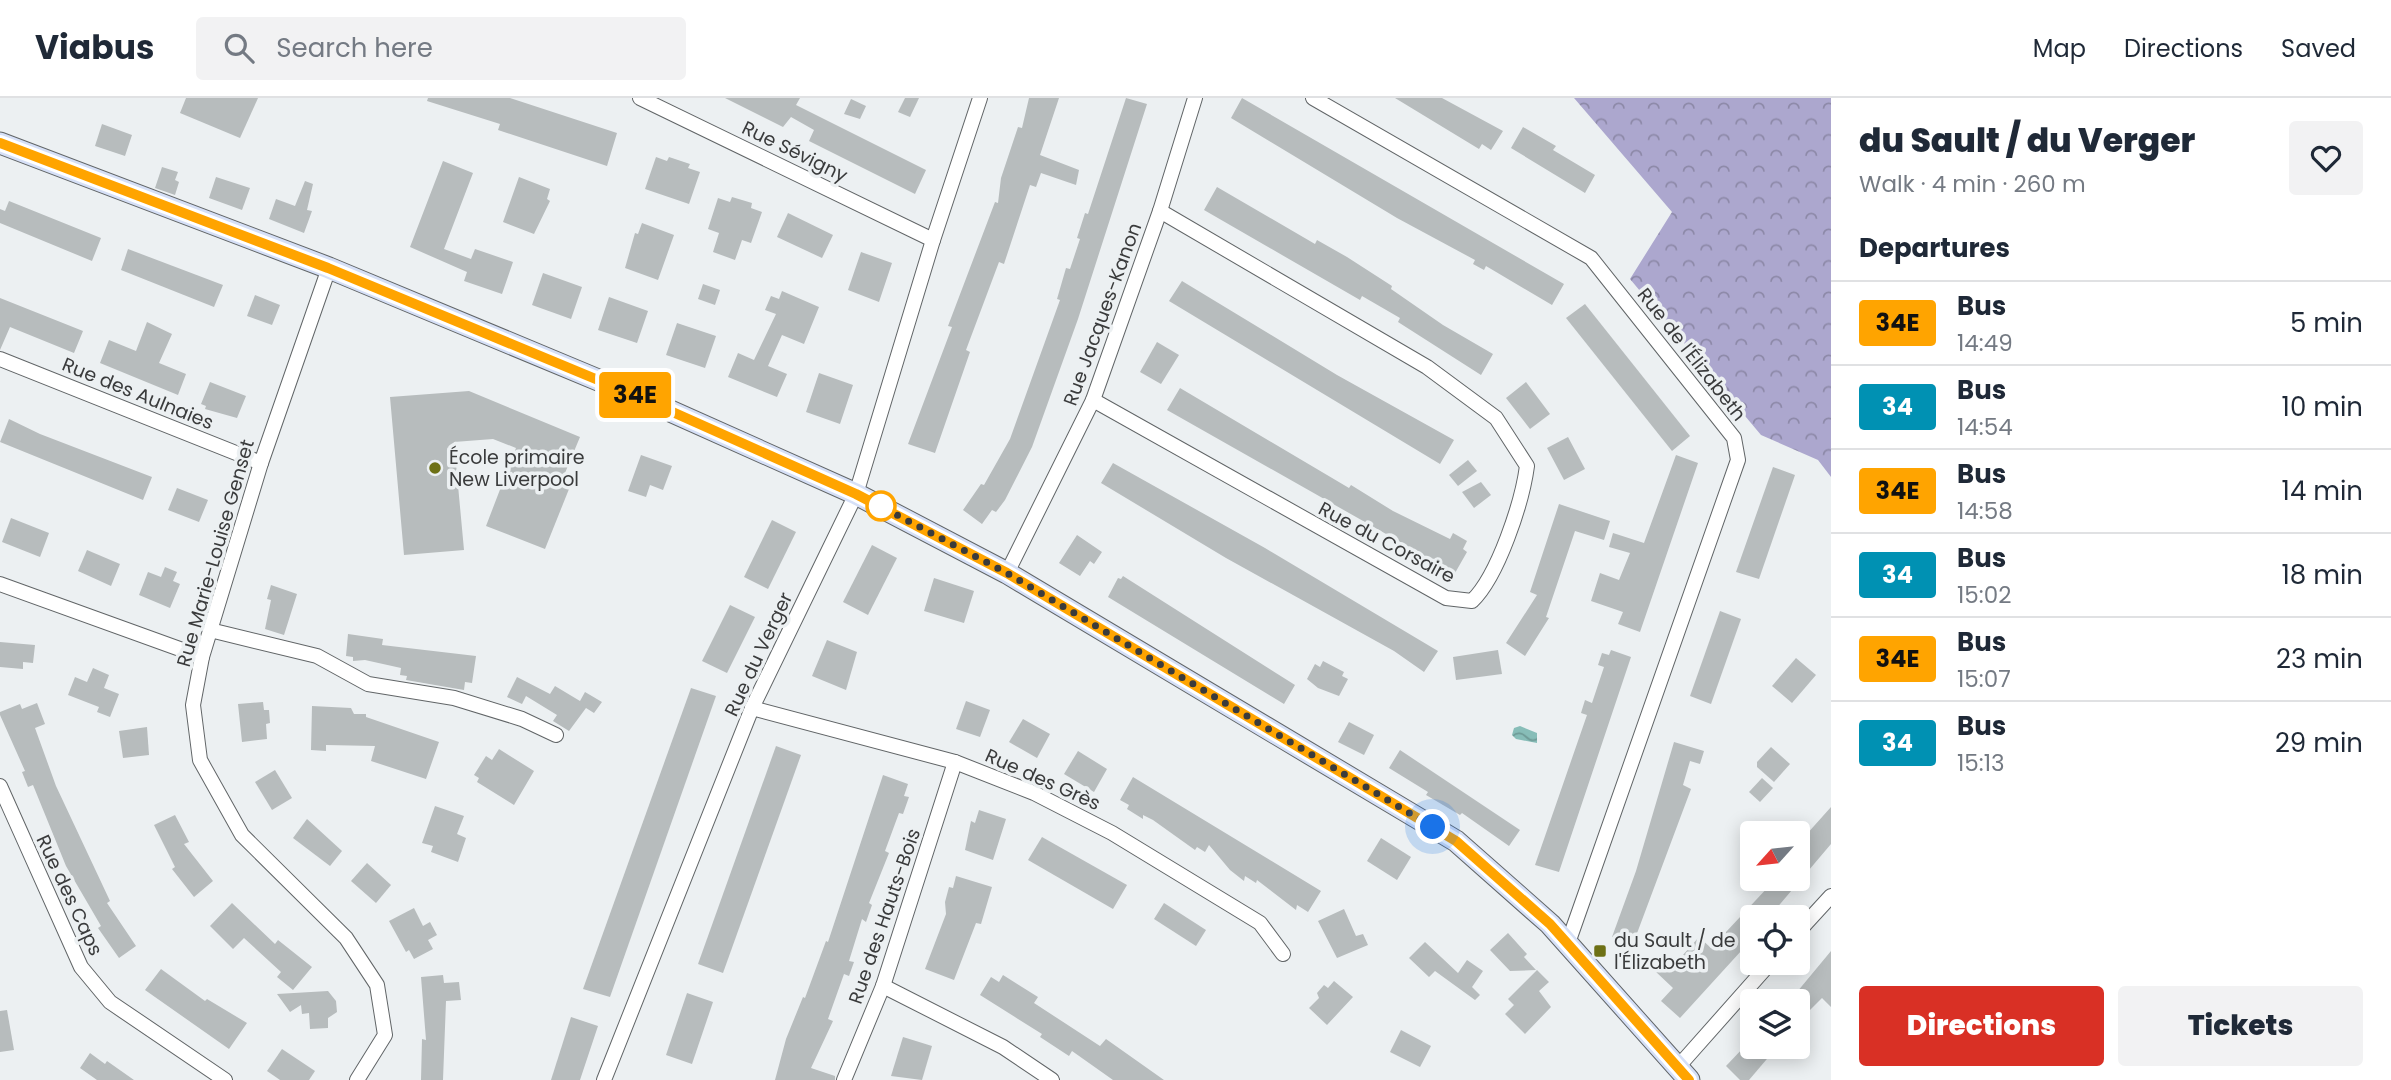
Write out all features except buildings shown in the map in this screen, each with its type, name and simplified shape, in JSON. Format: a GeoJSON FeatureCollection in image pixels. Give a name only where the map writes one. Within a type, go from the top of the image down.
{"type":"FeatureCollection","features":[{"type":"Feature","properties":{"kind":"street","name":"Rue Sévigny"},"geometry":{"type":"LineString","coordinates":[[640,98],[933,240]]}},
{"type":"Feature","properties":{"kind":"street","name":"Rue du Verger"},"geometry":{"type":"LineString","coordinates":[[604,1080],[752,708],[856,494],[933,240],[980,98]]}},
{"type":"Feature","properties":{"kind":"street","name":"Rue Jacques-Kanon"},"geometry":{"type":"LineString","coordinates":[[1007,573],[1093,400],[1160,211],[1195,98]]}},
{"type":"Feature","properties":{"kind":"street","name":"Rue de l'Élizabeth"},"geometry":{"type":"LineString","coordinates":[[1313,98],[1591,258],[1734,438],[1738,460],[1568,943]]}},
{"type":"Feature","properties":{"kind":"street"},"geometry":{"type":"LineString","coordinates":[[0,143],[328,268],[639,397],[856,494],[1007,573],[1456,841],[1550,924],[1683,1074],[1761,975]]}},
{"type":"Feature","properties":{"kind":"street","name":"Rue du Corsaire"},"geometry":{"type":"LineString","coordinates":[[1093,400],[1446,598],[1472,601],[1484,590],[1523,496],[1527,466],[1496,418],[1427,367],[1160,211]]}},
{"type":"Feature","properties":{"kind":"street","name":"Rue Marie-Louise Genset"},"geometry":{"type":"LineString","coordinates":[[328,268],[261,463],[202,657],[193,705],[200,760],[242,835],[346,938],[377,985],[385,1035],[357,1080]]}},
{"type":"Feature","properties":{"kind":"street","name":"Rue des Aulnaies"},"geometry":{"type":"LineString","coordinates":[[0,359],[261,463]]}},
{"type":"Feature","properties":{"kind":"street"},"geometry":{"type":"LineString","coordinates":[[0,584],[202,657]]}},
{"type":"Feature","properties":{"kind":"street"},"geometry":{"type":"LineString","coordinates":[[210,630],[317,656],[368,684],[454,698],[522,719],[556,735]]}},
{"type":"Feature","properties":{"kind":"street","name":"Rue des Grès"},"geometry":{"type":"LineString","coordinates":[[752,708],[956,762],[1034,793],[1112,833],[1260,923],[1283,954]]}},
{"type":"Feature","properties":{"kind":"street","name":"Rue des Hauts-Bois"},"geometry":{"type":"LineString","coordinates":[[844,1080],[883,986],[956,762]]}},
{"type":"Feature","properties":{"kind":"street","name":"Rue des Caps"},"geometry":{"type":"LineString","coordinates":[[0,786],[80,967],[110,1002],[225,1080]]}},
{"type":"Feature","properties":{"kind":"street"},"geometry":{"type":"LineString","coordinates":[[1810,919],[1831,896]]}},
{"type":"Feature","properties":{"kind":"street"},"geometry":{"type":"LineString","coordinates":[[883,986],[1003,1047],[1052,1080]]}},
{"type":"Feature","properties":{"kind":"green space"},"geometry":{"type":"Polygon","coordinates":[[[1574,98],[1831,98],[1831,477],[1818,460],[1761,435],[1630,279],[1672,212],[1574,98]]]}},
{"type":"Feature","properties":{"kind":"water"},"geometry":{"type":"Polygon","coordinates":[[[1520,726],[1537,733],[1537,743],[1516,739],[1512,735],[1514,728],[1520,726]]]}},
{"type":"Feature","properties":{"kind":"bus line","name":"34E"},"geometry":{"type":"LineString","coordinates":[[0,143],[328,268],[639,397],[856,494],[1007,573],[1456,841],[1550,924],[1689,1080]]}},
{"type":"Feature","properties":{"kind":"place","name":"École primaire New Liverpool"},"geometry":{"type":"Point","coordinates":[435,468]}},
{"type":"Feature","properties":{"kind":"place","name":"du Sault / de l'Élizabeth"},"geometry":{"type":"Point","coordinates":[1600,951]}},
{"type":"Feature","properties":{"kind":"route"},"geometry":{"type":"LineString","coordinates":[[881,506],[878,505],[1007,573],[1433,827]]}}]}
